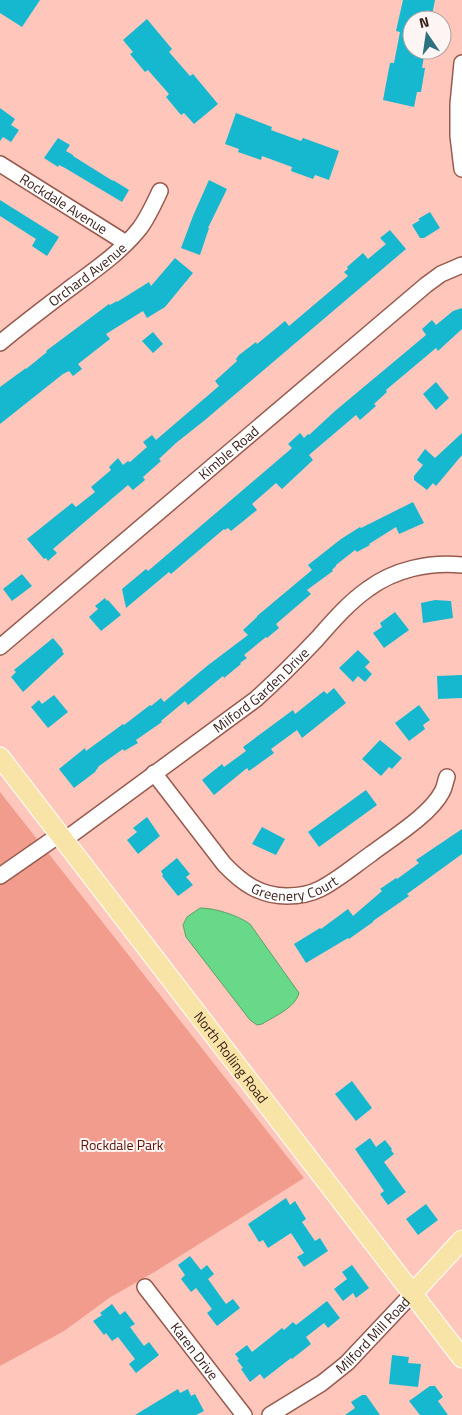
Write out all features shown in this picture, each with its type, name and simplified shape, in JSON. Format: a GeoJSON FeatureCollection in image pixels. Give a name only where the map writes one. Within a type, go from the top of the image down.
{"type":"FeatureCollection","features":[{"type":"Feature","properties":{"kind":"main road","name":"North Rolling Road"},"geometry":{"type":"LineString","coordinates":[[0,757],[462,1358]]}},
{"type":"Feature","properties":{"kind":"main road","name":"Milford Mill Road"},"geometry":{"type":"LineString","coordinates":[[413,1293],[462,1240]]}},
{"type":"Feature","properties":{"kind":"street"},"geometry":{"type":"LineString","coordinates":[[462,63],[458,104],[458,136],[462,169]]}},
{"type":"Feature","properties":{"kind":"street","name":"Rockdale Avenue"},"geometry":{"type":"LineString","coordinates":[[0,164],[126,243]]}},
{"type":"Feature","properties":{"kind":"street","name":"Orchard Avenue"},"geometry":{"type":"LineString","coordinates":[[0,343],[126,243],[148,216],[160,191]]}},
{"type":"Feature","properties":{"kind":"street","name":"Kimble Road"},"geometry":{"type":"LineString","coordinates":[[0,647],[426,285],[442,274],[462,265]]}},
{"type":"Feature","properties":{"kind":"street","name":"Milford Garden Drive"},"geometry":{"type":"LineString","coordinates":[[0,876],[61,838],[256,699],[280,677],[349,604],[368,589],[388,577],[408,569],[429,564],[462,564]]}},
{"type":"Feature","properties":{"kind":"street","name":"Greenery Court"},"geometry":{"type":"LineString","coordinates":[[154,773],[224,864],[237,878],[266,893],[286,896],[304,894],[320,889],[338,878],[418,819],[442,792],[447,777]]}},
{"type":"Feature","properties":{"kind":"street","name":"Karen Drive"},"geometry":{"type":"LineString","coordinates":[[145,1287],[244,1415]]}},
{"type":"Feature","properties":{"kind":"street","name":"Milford Mill Road"},"geometry":{"type":"LineString","coordinates":[[270,1415],[322,1383],[347,1363],[413,1293]]}},
{"type":"Feature","properties":{"kind":"green space","name":"Rockdale Park"},"geometry":{"type":"Polygon","coordinates":[[[0,792],[304,1178],[156,1271],[109,1298],[64,1331],[0,1366],[0,792]]]}},
{"type":"Feature","properties":{"kind":"shaded area"},"geometry":{"type":"Polygon","coordinates":[[[200,908],[226,913],[250,924],[299,993],[289,1007],[262,1024],[257,1025],[250,1020],[186,937],[183,925],[187,917],[200,908]]]}},
{"type":"Feature","properties":{"kind":"building"},"geometry":{"type":"Polygon","coordinates":[[[0,0],[40,0],[22,27],[0,13],[0,0]]]}},
{"type":"Feature","properties":{"kind":"building"},"geometry":{"type":"Polygon","coordinates":[[[403,0],[435,0],[433,10],[402,10],[402,60],[423,60],[422,68],[425,68],[421,92],[417,92],[414,107],[383,100],[390,63],[394,63],[400,32],[396,31],[403,0]]]}},
{"type":"Feature","properties":{"kind":"building"},"geometry":{"type":"Polygon","coordinates":[[[147,19],[172,49],[169,52],[190,76],[193,74],[218,104],[194,124],[184,113],[181,115],[166,97],[169,94],[148,70],[145,72],[130,54],[133,52],[123,40],[147,19]]]}},
{"type":"Feature","properties":{"kind":"building"},"geometry":{"type":"Polygon","coordinates":[[[0,108],[15,119],[11,125],[19,130],[11,142],[3,137],[0,141],[0,108]]]}},
{"type":"Feature","properties":{"kind":"building"},"geometry":{"type":"Polygon","coordinates":[[[236,113],[272,127],[271,130],[301,141],[303,138],[339,151],[329,180],[315,175],[313,179],[291,171],[292,167],[262,156],[261,160],[238,152],[239,149],[225,144],[236,113]]]}},
{"type":"Feature","properties":{"kind":"building"},"geometry":{"type":"Polygon","coordinates":[[[58,138],[70,145],[66,151],[129,190],[122,202],[65,168],[59,165],[58,167],[44,158],[58,138]]]}},
{"type":"Feature","properties":{"kind":"building"},"geometry":{"type":"Polygon","coordinates":[[[209,180],[227,189],[208,228],[200,255],[181,248],[209,180]]]}},
{"type":"Feature","properties":{"kind":"building"},"geometry":{"type":"Polygon","coordinates":[[[0,200],[59,237],[47,256],[32,246],[36,239],[0,216],[0,200]]]}},
{"type":"Feature","properties":{"kind":"building"},"geometry":{"type":"Polygon","coordinates":[[[430,212],[440,228],[424,238],[420,238],[412,225],[430,212]]]}},
{"type":"Feature","properties":{"kind":"building"},"geometry":{"type":"Polygon","coordinates":[[[390,230],[406,249],[176,443],[159,459],[161,461],[143,477],[145,480],[133,490],[128,485],[53,549],[57,553],[48,561],[46,558],[44,559],[27,539],[72,503],[76,507],[95,492],[91,487],[111,470],[109,467],[118,458],[123,465],[128,461],[130,462],[147,447],[143,442],[152,435],[156,440],[219,386],[215,381],[237,361],[236,359],[239,355],[256,342],[257,344],[285,321],[289,326],[348,276],[344,272],[348,269],[347,267],[363,253],[368,259],[386,244],[380,238],[390,230]]]}},
{"type":"Feature","properties":{"kind":"building"},"geometry":{"type":"Polygon","coordinates":[[[175,258],[193,273],[165,307],[147,318],[143,311],[106,334],[110,339],[78,364],[82,369],[73,376],[69,371],[63,374],[0,424],[0,387],[109,304],[117,302],[149,282],[151,286],[175,258]]]}},
{"type":"Feature","properties":{"kind":"building"},"geometry":{"type":"Polygon","coordinates":[[[462,308],[462,329],[438,351],[436,348],[386,390],[387,392],[374,404],[376,406],[360,420],[356,415],[309,455],[313,460],[282,489],[276,483],[252,504],[257,510],[231,531],[228,528],[224,529],[171,574],[169,572],[126,608],[122,589],[146,569],[148,571],[292,448],[288,444],[300,433],[304,438],[309,435],[426,335],[422,329],[432,320],[436,325],[453,311],[462,308]]]}},
{"type":"Feature","properties":{"kind":"building"},"geometry":{"type":"Polygon","coordinates":[[[153,332],[163,344],[153,353],[142,341],[153,332]]]}},
{"type":"Feature","properties":{"kind":"building"},"geometry":{"type":"Polygon","coordinates":[[[436,382],[449,398],[436,410],[423,394],[436,382]]]}},
{"type":"Feature","properties":{"kind":"building"},"geometry":{"type":"Polygon","coordinates":[[[462,433],[462,455],[436,486],[433,483],[427,490],[414,480],[414,476],[423,465],[417,460],[425,449],[435,458],[462,433]]]}},
{"type":"Feature","properties":{"kind":"building"},"geometry":{"type":"Polygon","coordinates":[[[413,502],[424,523],[399,534],[396,527],[370,545],[357,552],[355,550],[336,565],[333,571],[307,590],[311,594],[276,624],[279,628],[244,655],[247,658],[241,664],[224,678],[223,676],[188,705],[185,701],[162,722],[136,740],[138,743],[124,751],[123,749],[99,766],[95,772],[74,788],[59,769],[85,748],[86,751],[150,705],[161,698],[164,702],[248,635],[243,630],[312,570],[308,565],[341,539],[360,527],[413,502]]]}},
{"type":"Feature","properties":{"kind":"building"},"geometry":{"type":"Polygon","coordinates":[[[22,574],[32,586],[12,601],[3,589],[22,574]]]}},
{"type":"Feature","properties":{"kind":"building"},"geometry":{"type":"Polygon","coordinates":[[[105,598],[121,615],[101,631],[89,617],[98,609],[95,606],[105,598]]]}},
{"type":"Feature","properties":{"kind":"building"},"geometry":{"type":"Polygon","coordinates":[[[435,600],[451,601],[453,618],[423,623],[421,603],[435,600]]]}},
{"type":"Feature","properties":{"kind":"building"},"geometry":{"type":"Polygon","coordinates":[[[395,612],[409,630],[384,648],[373,633],[382,627],[380,623],[395,612]]]}},
{"type":"Feature","properties":{"kind":"building"},"geometry":{"type":"Polygon","coordinates":[[[53,638],[64,654],[23,692],[11,677],[16,672],[14,670],[53,638]]]}},
{"type":"Feature","properties":{"kind":"building"},"geometry":{"type":"Polygon","coordinates":[[[358,650],[370,662],[365,667],[372,674],[365,682],[358,676],[353,682],[339,668],[358,650]]]}},
{"type":"Feature","properties":{"kind":"building"},"geometry":{"type":"Polygon","coordinates":[[[462,675],[462,698],[438,699],[437,676],[462,675]]]}},
{"type":"Feature","properties":{"kind":"building"},"geometry":{"type":"Polygon","coordinates":[[[334,688],[346,703],[302,738],[297,730],[271,749],[274,753],[249,771],[247,768],[214,795],[202,780],[222,764],[224,767],[246,751],[243,747],[293,710],[295,714],[324,691],[327,694],[334,688]]]}},
{"type":"Feature","properties":{"kind":"building"},"geometry":{"type":"Polygon","coordinates":[[[54,695],[68,712],[48,728],[31,707],[39,700],[42,704],[54,695]]]}},
{"type":"Feature","properties":{"kind":"building"},"geometry":{"type":"Polygon","coordinates":[[[419,705],[430,720],[423,725],[425,729],[409,741],[395,723],[419,705]]]}},
{"type":"Feature","properties":{"kind":"building"},"geometry":{"type":"Polygon","coordinates":[[[380,740],[402,758],[392,769],[389,767],[381,776],[362,759],[380,740]]]}},
{"type":"Feature","properties":{"kind":"building"},"geometry":{"type":"Polygon","coordinates":[[[366,790],[377,805],[319,847],[308,832],[366,790]]]}},
{"type":"Feature","properties":{"kind":"building"},"geometry":{"type":"Polygon","coordinates":[[[147,817],[160,836],[138,854],[127,840],[137,832],[133,828],[147,817]]]}},
{"type":"Feature","properties":{"kind":"building"},"geometry":{"type":"Polygon","coordinates":[[[262,827],[285,839],[276,855],[252,844],[262,827]]]}},
{"type":"Feature","properties":{"kind":"building"},"geometry":{"type":"Polygon","coordinates":[[[462,829],[462,854],[407,894],[409,896],[349,939],[306,963],[294,944],[321,929],[348,909],[353,916],[382,891],[380,889],[419,863],[416,860],[462,829]]]}},
{"type":"Feature","properties":{"kind":"building"},"geometry":{"type":"Polygon","coordinates":[[[177,858],[190,874],[186,877],[193,885],[178,896],[162,876],[161,871],[177,858]]]}},
{"type":"Feature","properties":{"kind":"building"},"geometry":{"type":"Polygon","coordinates":[[[352,1081],[372,1108],[356,1121],[335,1094],[352,1081]]]}},
{"type":"Feature","properties":{"kind":"building"},"geometry":{"type":"Polygon","coordinates":[[[370,1138],[376,1147],[385,1140],[392,1149],[394,1154],[384,1162],[406,1192],[388,1205],[380,1194],[384,1191],[355,1149],[370,1138]]]}},
{"type":"Feature","properties":{"kind":"building"},"geometry":{"type":"Polygon","coordinates":[[[286,1198],[290,1205],[295,1201],[306,1219],[302,1222],[315,1241],[320,1238],[328,1251],[304,1267],[297,1257],[304,1253],[291,1233],[268,1248],[263,1240],[259,1242],[248,1224],[286,1198]]]}},
{"type":"Feature","properties":{"kind":"building"},"geometry":{"type":"Polygon","coordinates":[[[426,1204],[438,1220],[418,1235],[406,1219],[426,1204]]]}},
{"type":"Feature","properties":{"kind":"building"},"geometry":{"type":"Polygon","coordinates":[[[190,1256],[201,1270],[207,1265],[214,1274],[208,1279],[226,1304],[233,1299],[240,1308],[217,1326],[207,1313],[212,1309],[196,1288],[191,1292],[181,1279],[185,1275],[178,1265],[190,1256]]]}},
{"type":"Feature","properties":{"kind":"building"},"geometry":{"type":"Polygon","coordinates":[[[352,1265],[369,1288],[356,1298],[353,1293],[343,1301],[334,1289],[347,1279],[342,1272],[352,1265]]]}},
{"type":"Feature","properties":{"kind":"building"},"geometry":{"type":"Polygon","coordinates":[[[327,1301],[340,1318],[328,1328],[324,1323],[306,1337],[311,1344],[264,1379],[260,1374],[250,1382],[241,1369],[243,1368],[235,1354],[247,1345],[252,1352],[282,1328],[284,1330],[293,1322],[296,1325],[327,1301]]]}},
{"type":"Feature","properties":{"kind":"building"},"geometry":{"type":"Polygon","coordinates":[[[112,1304],[120,1315],[125,1311],[135,1324],[130,1327],[144,1346],[149,1342],[159,1355],[136,1373],[129,1364],[135,1359],[118,1337],[112,1341],[106,1333],[104,1335],[93,1321],[102,1315],[100,1313],[112,1304]]]}},
{"type":"Feature","properties":{"kind":"building"},"geometry":{"type":"Polygon","coordinates":[[[392,1355],[409,1357],[408,1363],[421,1364],[418,1387],[389,1384],[392,1355]]]}},
{"type":"Feature","properties":{"kind":"building"},"geometry":{"type":"Polygon","coordinates":[[[430,1386],[435,1386],[443,1397],[438,1401],[448,1415],[420,1415],[409,1401],[430,1386]]]}},
{"type":"Feature","properties":{"kind":"building"},"geometry":{"type":"Polygon","coordinates":[[[178,1389],[180,1393],[188,1389],[191,1396],[195,1394],[204,1411],[196,1415],[135,1415],[178,1389]]]}},
{"type":"Feature","properties":{"kind":"building"},"geometry":{"type":"Polygon","coordinates":[[[362,1395],[366,1395],[380,1415],[345,1415],[355,1408],[351,1402],[362,1395]]]}}]}
